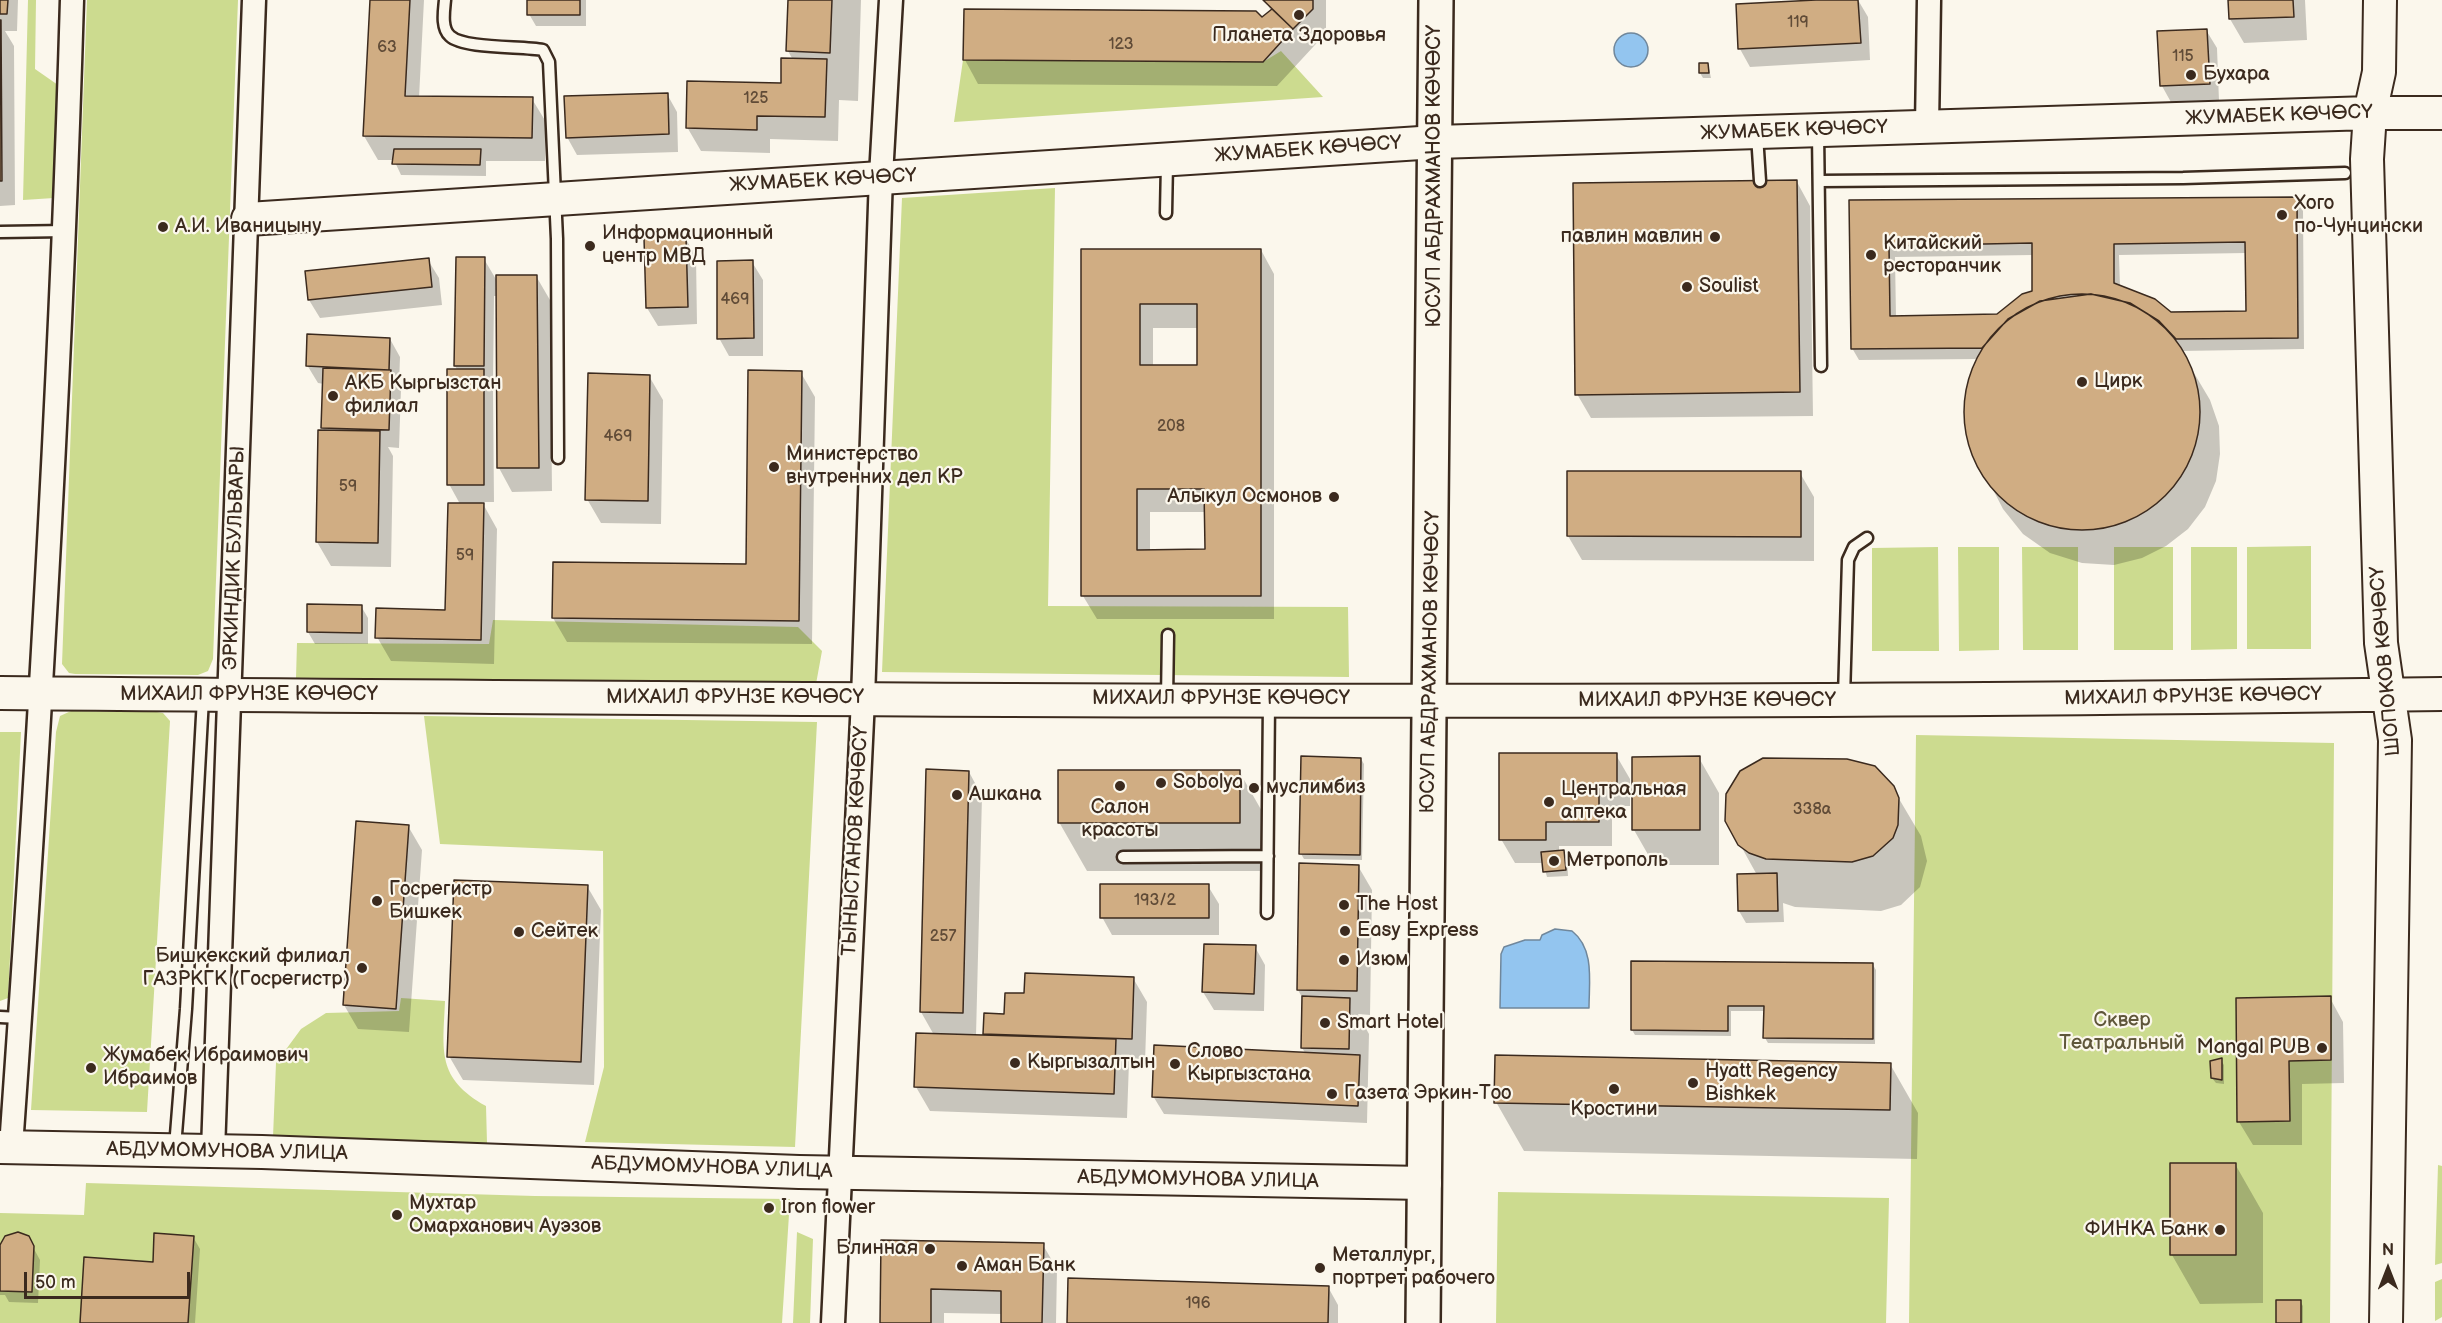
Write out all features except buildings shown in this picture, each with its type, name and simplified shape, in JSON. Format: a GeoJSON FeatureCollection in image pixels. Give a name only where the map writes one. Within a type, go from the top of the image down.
{"type":"FeatureCollection","features":[{"type":"Feature","properties":{"kind":"main road","name":"ЮСУП АБДРАХМАНОВ КӨЧӨСҮ"},"geometry":{"type":"LineString","coordinates":[[1424,1323],[1436,0]]}},
{"type":"Feature","properties":{"kind":"street"},"geometry":{"type":"LineString","coordinates":[[5,1147],[10,1017],[42,694],[66,231],[72,0]]}},
{"type":"Feature","properties":{"kind":"street","name":"ЭРКИНДИК БУЛЬВАРЫ"},"geometry":{"type":"LineString","coordinates":[[213,1151],[216,695],[248,219],[254,0]]}},
{"type":"Feature","properties":{"kind":"street","name":"ТЫНЫСТАНОВ КӨЧӨСҮ"},"geometry":{"type":"LineString","coordinates":[[833,1323],[863,699],[881,176],[891,0]]}},
{"type":"Feature","properties":{"kind":"street"},"geometry":{"type":"LineString","coordinates":[[1927,127],[1929,0]]}},
{"type":"Feature","properties":{"kind":"street","name":"ШОПОКОВ КӨЧӨСҮ"},"geometry":{"type":"LineString","coordinates":[[2380,0],[2379,72],[2370,113],[2367,159],[2380,643],[2395,740],[2386,1323]]}},
{"type":"Feature","properties":{"kind":"street","name":"ЖУМАБЕК КӨЧӨСҮ"},"geometry":{"type":"LineString","coordinates":[[248,219],[881,176],[918,177],[1436,142],[2370,113],[2442,113]]}},
{"type":"Feature","properties":{"kind":"street","name":"МИХАИЛ ФРУНЗЕ КӨЧӨСҮ"},"geometry":{"type":"LineString","coordinates":[[0,693],[1431,701],[1843,700],[2442,694]]}},
{"type":"Feature","properties":{"kind":"street","name":"АБДУМОМУНОВА УЛИЦА"},"geometry":{"type":"LineString","coordinates":[[5,1147],[213,1151],[840,1172],[1425,1183]]}},
{"type":"Feature","properties":{"kind":"lane"},"geometry":{"type":"LineString","coordinates":[[445,0],[444,26],[450,36],[463,43],[543,50],[549,62],[553,198],[557,239],[558,458]]}},
{"type":"Feature","properties":{"kind":"lane"},"geometry":{"type":"LineString","coordinates":[[1818,130],[1821,366]]}},
{"type":"Feature","properties":{"kind":"lane"},"geometry":{"type":"LineString","coordinates":[[1756,132],[1760,181]]}},
{"type":"Feature","properties":{"kind":"lane"},"geometry":{"type":"LineString","coordinates":[[1166,213],[1167,159]]}},
{"type":"Feature","properties":{"kind":"lane"},"geometry":{"type":"LineString","coordinates":[[1820,181],[2183,178],[2345,173]]}},
{"type":"Feature","properties":{"kind":"lane"},"geometry":{"type":"LineString","coordinates":[[0,232],[66,231]]}},
{"type":"Feature","properties":{"kind":"lane"},"geometry":{"type":"LineString","coordinates":[[1843,700],[1848,560],[1854,546],[1868,538]]}},
{"type":"Feature","properties":{"kind":"lane"},"geometry":{"type":"LineString","coordinates":[[1167,699],[1168,634]]}},
{"type":"Feature","properties":{"kind":"lane"},"geometry":{"type":"LineString","coordinates":[[175,1150],[216,695]]}},
{"type":"Feature","properties":{"kind":"lane"},"geometry":{"type":"LineString","coordinates":[[1267,913],[1269,699]]}},
{"type":"Feature","properties":{"kind":"lane"},"geometry":{"type":"LineString","coordinates":[[1123,857],[1268,856]]}},
{"type":"Feature","properties":{"kind":"green space"},"geometry":{"type":"Polygon","coordinates":[[[28,0],[36,0],[35,69],[58,85],[54,198],[23,200],[28,0]]]}},
{"type":"Feature","properties":{"kind":"green space"},"geometry":{"type":"Polygon","coordinates":[[[87,0],[238,0],[213,659],[208,671],[198,675],[75,674],[69,673],[62,664],[87,0]]]}},
{"type":"Feature","properties":{"kind":"green space"},"geometry":{"type":"Polygon","coordinates":[[[1281,51],[1323,97],[954,122],[963,60],[1263,62],[1281,51]]]}},
{"type":"Feature","properties":{"kind":"green space"},"geometry":{"type":"Polygon","coordinates":[[[1055,188],[1048,606],[1348,607],[1349,677],[882,672],[902,198],[1055,188]]]}},
{"type":"Feature","properties":{"kind":"green space"},"geometry":{"type":"Polygon","coordinates":[[[2311,546],[2311,649],[2247,649],[2247,547],[2311,546]]]}},
{"type":"Feature","properties":{"kind":"green space"},"geometry":{"type":"Polygon","coordinates":[[[1938,547],[1939,651],[1872,651],[1872,548],[1938,547]]]}},
{"type":"Feature","properties":{"kind":"green space"},"geometry":{"type":"Polygon","coordinates":[[[1958,547],[1999,547],[1999,650],[1959,651],[1958,547]]]}},
{"type":"Feature","properties":{"kind":"green space"},"geometry":{"type":"Polygon","coordinates":[[[2022,547],[2078,547],[2078,650],[2023,650],[2022,547]]]}},
{"type":"Feature","properties":{"kind":"green space"},"geometry":{"type":"Polygon","coordinates":[[[2114,547],[2173,547],[2173,650],[2114,650],[2114,547]]]}},
{"type":"Feature","properties":{"kind":"green space"},"geometry":{"type":"Polygon","coordinates":[[[2191,547],[2237,547],[2237,649],[2191,650],[2191,547]]]}},
{"type":"Feature","properties":{"kind":"green space"},"geometry":{"type":"Polygon","coordinates":[[[493,620],[798,627],[822,651],[816,684],[296,678],[297,643],[489,644],[493,620]]]}},
{"type":"Feature","properties":{"kind":"green space"},"geometry":{"type":"Polygon","coordinates":[[[71,711],[157,712],[163,713],[170,721],[147,1112],[31,1110],[56,732],[60,716],[71,711]]]}},
{"type":"Feature","properties":{"kind":"green space"},"geometry":{"type":"Polygon","coordinates":[[[424,716],[817,722],[795,1147],[585,1142],[604,1067],[603,851],[440,844],[424,716]]]}},
{"type":"Feature","properties":{"kind":"green space"},"geometry":{"type":"Polygon","coordinates":[[[0,732],[21,732],[8,998],[0,1001],[0,732]]]}},
{"type":"Feature","properties":{"kind":"green space","name":"Сквер Театральный"},"geometry":{"type":"Polygon","coordinates":[[[1916,735],[2334,743],[2330,1323],[1909,1323],[1916,735]]]}},
{"type":"Feature","properties":{"kind":"green space"},"geometry":{"type":"Polygon","coordinates":[[[401,998],[445,1001],[446,1062],[458,1085],[486,1106],[487,1143],[273,1137],[276,1063],[301,1029],[326,1013],[399,1011],[401,998]]]}},
{"type":"Feature","properties":{"kind":"green space"},"geometry":{"type":"Polygon","coordinates":[[[2438,1165],[2442,1166],[2442,1263],[2435,1265],[2438,1165]]]}},
{"type":"Feature","properties":{"kind":"green space"},"geometry":{"type":"Polygon","coordinates":[[[86,1183],[535,1196],[790,1199],[782,1323],[0,1323],[0,1213],[84,1215],[86,1183]]]}},
{"type":"Feature","properties":{"kind":"green space"},"geometry":{"type":"Polygon","coordinates":[[[1498,1192],[1889,1198],[1886,1323],[1496,1323],[1498,1192]]]}},
{"type":"Feature","properties":{"kind":"green space"},"geometry":{"type":"Polygon","coordinates":[[[797,1232],[813,1239],[810,1323],[793,1323],[797,1232]]]}},
{"type":"Feature","properties":{"kind":"green space"},"geometry":{"type":"Polygon","coordinates":[[[2442,1279],[2442,1317],[2435,1321],[2435,1282],[2442,1279]]]}},
{"type":"Feature","properties":{"kind":"water"},"geometry":{"type":"Polygon","coordinates":[[[1631,33],[1643,38],[1648,50],[1643,62],[1631,67],[1619,62],[1614,50],[1619,38],[1631,33]]]}},
{"type":"Feature","properties":{"kind":"water"},"geometry":{"type":"Polygon","coordinates":[[[1555,929],[1572,931],[1584,947],[1590,977],[1589,1008],[1500,1008],[1501,954],[1504,947],[1525,940],[1540,940],[1542,935],[1555,929]]]}},
{"type":"Feature","properties":{"kind":"place","name":"Планета Здоровья"},"geometry":{"type":"Point","coordinates":[1299,15]}},
{"type":"Feature","properties":{"kind":"place","name":"Бухара"},"geometry":{"type":"Point","coordinates":[2191,75]}},
{"type":"Feature","properties":{"kind":"place","name":"Хого по-Чунцински"},"geometry":{"type":"Point","coordinates":[2282,215]}},
{"type":"Feature","properties":{"kind":"place","name":"А.И. Иваницыну"},"geometry":{"type":"Point","coordinates":[163,227]}},
{"type":"Feature","properties":{"kind":"place","name":"павлин мавлин"},"geometry":{"type":"Point","coordinates":[1715,237]}},
{"type":"Feature","properties":{"kind":"place","name":"Информационный центр МВД"},"geometry":{"type":"Point","coordinates":[590,246]}},
{"type":"Feature","properties":{"kind":"place","name":"Китайский ресторанчик"},"geometry":{"type":"Point","coordinates":[1871,255]}},
{"type":"Feature","properties":{"kind":"place","name":"Soulist"},"geometry":{"type":"Point","coordinates":[1687,287]}},
{"type":"Feature","properties":{"kind":"place","name":"Цирк"},"geometry":{"type":"Point","coordinates":[2082,382]}},
{"type":"Feature","properties":{"kind":"place","name":"АКБ Кыргызстан филиал"},"geometry":{"type":"Point","coordinates":[333,396]}},
{"type":"Feature","properties":{"kind":"place","name":"Министерство внутренних дел КР"},"geometry":{"type":"Point","coordinates":[774,467]}},
{"type":"Feature","properties":{"kind":"place","name":"Алыкул Осмонов"},"geometry":{"type":"Point","coordinates":[1334,497]}},
{"type":"Feature","properties":{"kind":"place","name":"Sobolya"},"geometry":{"type":"Point","coordinates":[1161,783]}},
{"type":"Feature","properties":{"kind":"place","name":"Салон красоты"},"geometry":{"type":"Point","coordinates":[1120,786]}},
{"type":"Feature","properties":{"kind":"place","name":"муслимбиз"},"geometry":{"type":"Point","coordinates":[1254,788]}},
{"type":"Feature","properties":{"kind":"place","name":"Ашкана"},"geometry":{"type":"Point","coordinates":[957,795]}},
{"type":"Feature","properties":{"kind":"place","name":"Центральная аптека"},"geometry":{"type":"Point","coordinates":[1549,802]}},
{"type":"Feature","properties":{"kind":"place","name":"Метрополь"},"geometry":{"type":"Point","coordinates":[1554,861]}},
{"type":"Feature","properties":{"kind":"place","name":"Госрегистр Бишкек"},"geometry":{"type":"Point","coordinates":[377,901]}},
{"type":"Feature","properties":{"kind":"place","name":"The Host"},"geometry":{"type":"Point","coordinates":[1344,905]}},
{"type":"Feature","properties":{"kind":"place","name":"Easy Express"},"geometry":{"type":"Point","coordinates":[1345,931]}},
{"type":"Feature","properties":{"kind":"place","name":"Сейтек"},"geometry":{"type":"Point","coordinates":[519,932]}},
{"type":"Feature","properties":{"kind":"place","name":"Изюм"},"geometry":{"type":"Point","coordinates":[1344,960]}},
{"type":"Feature","properties":{"kind":"place","name":"Бишкекский филиал ГАЗРКГК (Госрегистр)"},"geometry":{"type":"Point","coordinates":[362,968]}},
{"type":"Feature","properties":{"kind":"place","name":"Smart Hotel"},"geometry":{"type":"Point","coordinates":[1325,1023]}},
{"type":"Feature","properties":{"kind":"place","name":"Mangal PUB"},"geometry":{"type":"Point","coordinates":[2322,1048]}},
{"type":"Feature","properties":{"kind":"place","name":"Кыргызалтын"},"geometry":{"type":"Point","coordinates":[1015,1063]}},
{"type":"Feature","properties":{"kind":"place","name":"Слово Кыргызстана"},"geometry":{"type":"Point","coordinates":[1175,1064]}},
{"type":"Feature","properties":{"kind":"place","name":"Жумабек Ибраимович Ибраимов"},"geometry":{"type":"Point","coordinates":[91,1068]}},
{"type":"Feature","properties":{"kind":"place","name":"Hyatt Regency Bishkek"},"geometry":{"type":"Point","coordinates":[1693,1083]}},
{"type":"Feature","properties":{"kind":"place","name":"Кростини"},"geometry":{"type":"Point","coordinates":[1614,1089]}},
{"type":"Feature","properties":{"kind":"place","name":"Газета Эркин-Тоо"},"geometry":{"type":"Point","coordinates":[1332,1094]}},
{"type":"Feature","properties":{"kind":"place","name":"Iron flower"},"geometry":{"type":"Point","coordinates":[769,1208]}},
{"type":"Feature","properties":{"kind":"place","name":"Мухтар Омарханович Ауэзов"},"geometry":{"type":"Point","coordinates":[397,1215]}},
{"type":"Feature","properties":{"kind":"place","name":"ФИНКА Банк"},"geometry":{"type":"Point","coordinates":[2220,1230]}},
{"type":"Feature","properties":{"kind":"place","name":"Блинная"},"geometry":{"type":"Point","coordinates":[930,1249]}},
{"type":"Feature","properties":{"kind":"place","name":"Аман Банк"},"geometry":{"type":"Point","coordinates":[962,1266]}},
{"type":"Feature","properties":{"kind":"place","name":"Металлург, портрет рабочего"},"geometry":{"type":"Point","coordinates":[1320,1268]}}]}
